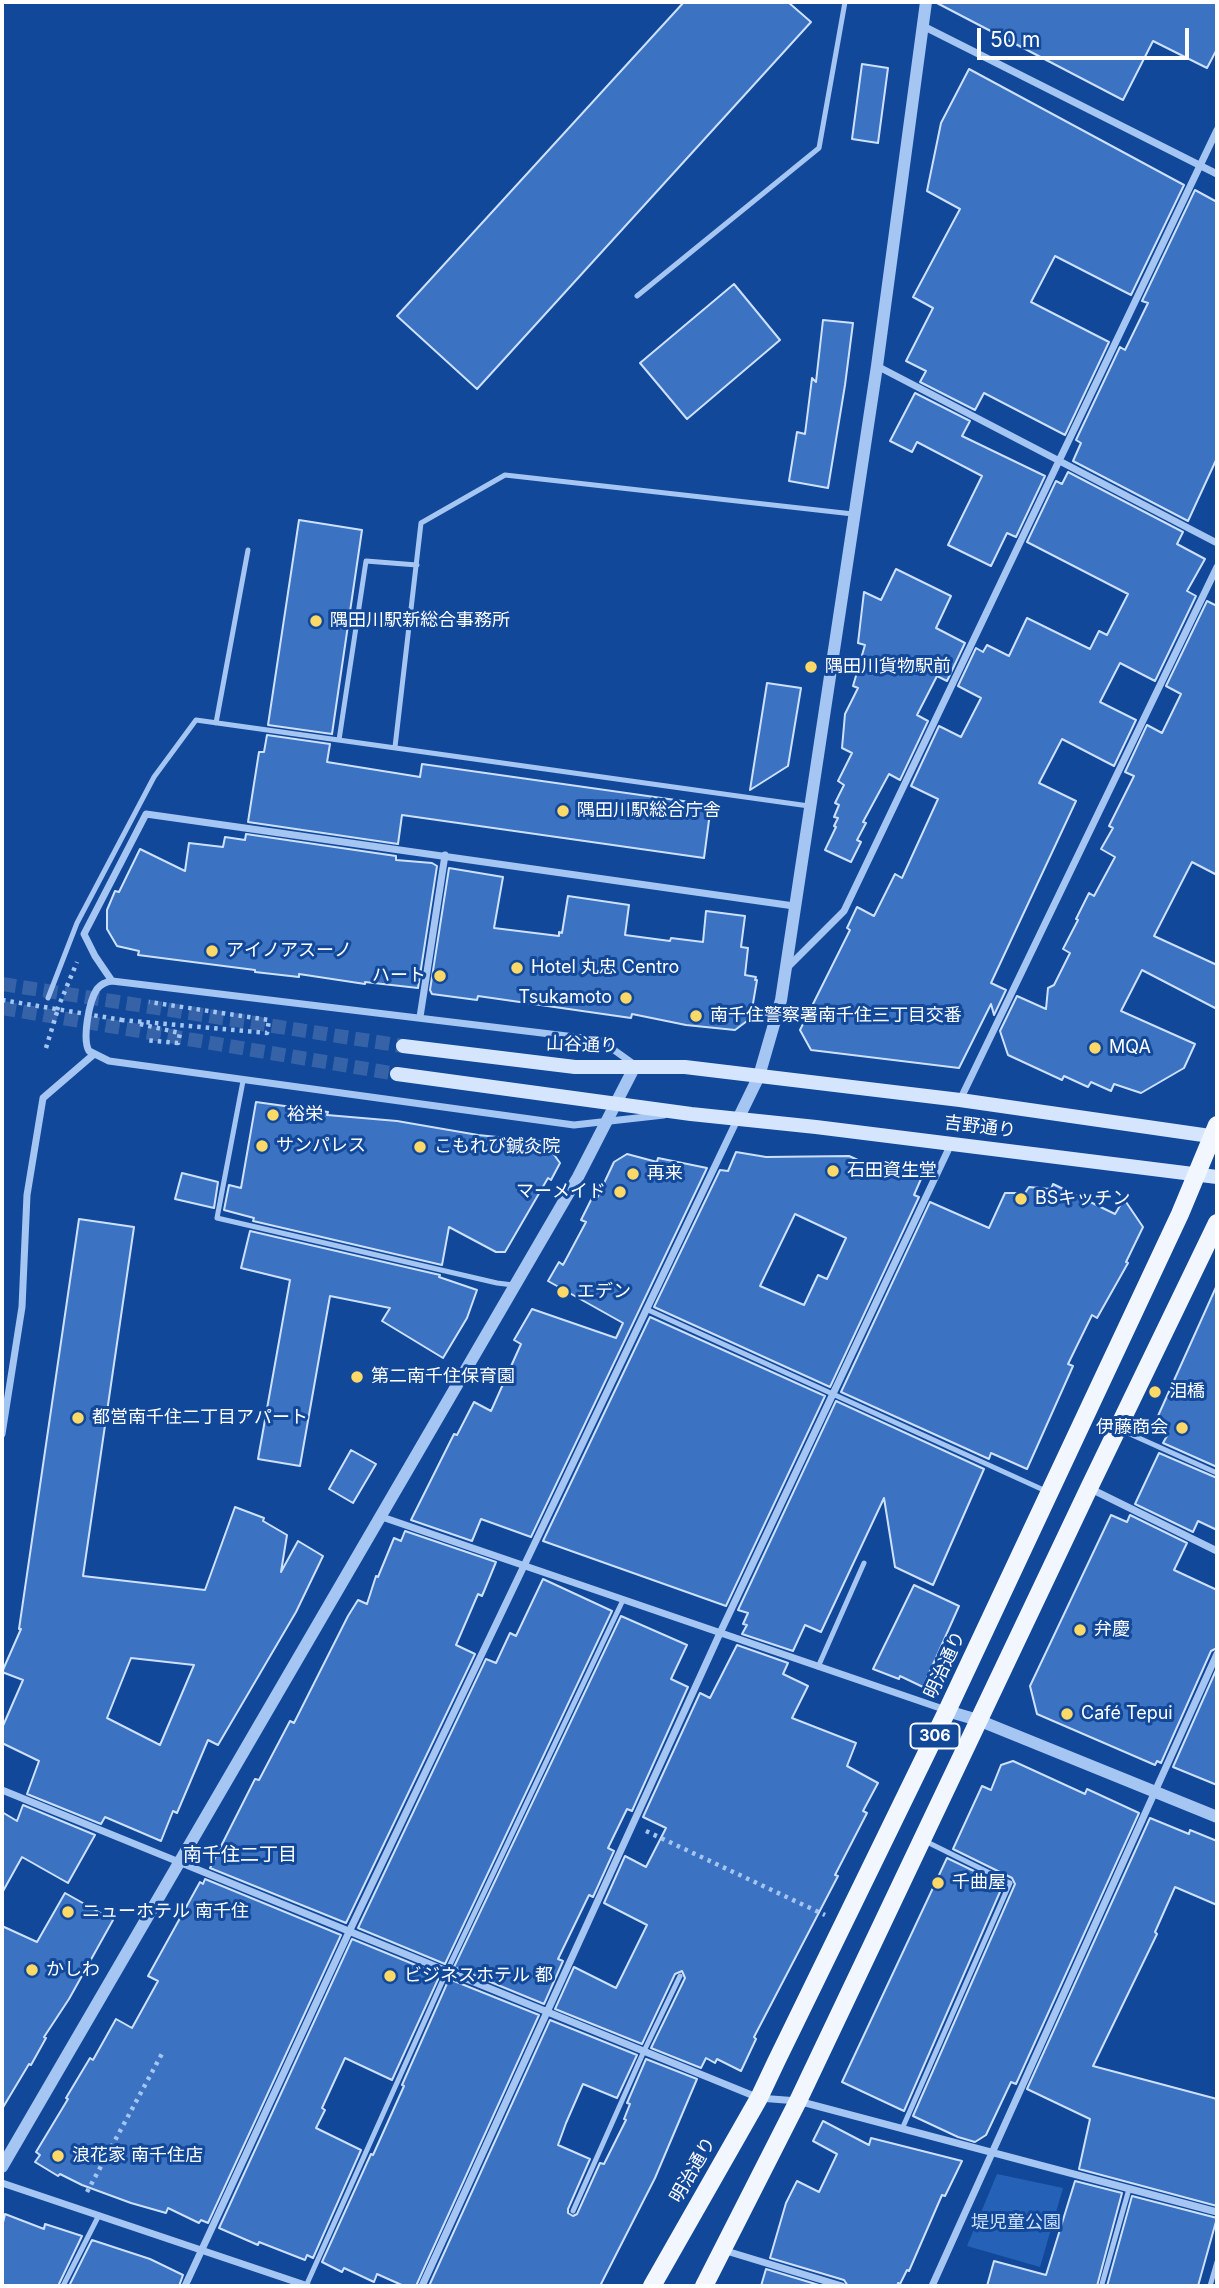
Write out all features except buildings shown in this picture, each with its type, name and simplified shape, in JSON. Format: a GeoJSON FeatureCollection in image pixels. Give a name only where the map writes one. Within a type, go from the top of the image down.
{"type":"FeatureCollection","features":[{"type":"Feature","properties":{"kind":"main road","name":"山谷通り"},"geometry":{"type":"LineString","coordinates":[[403,1046],[575,1067],[685,1067],[759,1076]]}},
{"type":"Feature","properties":{"kind":"main road"},"geometry":{"type":"LineString","coordinates":[[397,1074],[737,1119]]}},
{"type":"Feature","properties":{"kind":"main road","name":"吉野通り"},"geometry":{"type":"LineString","coordinates":[[759,1076],[1216,1133]]}},
{"type":"Feature","properties":{"kind":"main road","name":"吉野通り"},"geometry":{"type":"LineString","coordinates":[[737,1119],[1217,1177]]}},
{"type":"Feature","properties":{"kind":"main road","name":"明治通り"},"geometry":{"type":"LineString","coordinates":[[652,2286],[759,2098],[947,1711],[1216,1133]]}},
{"type":"Feature","properties":{"kind":"main road","name":"306"},"geometry":{"type":"LineString","coordinates":[[704,2286],[799,2101],[1088,1488],[1217,1223]]}},
{"type":"Feature","properties":{"kind":"street"},"geometry":{"type":"LineString","coordinates":[[185,2286],[349,1932],[759,1076],[781,1000],[786,970],[877,366],[926,2]]}},
{"type":"Feature","properties":{"kind":"street"},"geometry":{"type":"LineString","coordinates":[[923,26],[1217,174]]}},
{"type":"Feature","properties":{"kind":"street"},"geometry":{"type":"LineString","coordinates":[[786,970],[844,911],[1217,130]]}},
{"type":"Feature","properties":{"kind":"street"},"geometry":{"type":"LineString","coordinates":[[877,366],[1217,543]]}},
{"type":"Feature","properties":{"kind":"street"},"geometry":{"type":"LineString","coordinates":[[960,1100],[1217,567]]}},
{"type":"Feature","properties":{"kind":"street"},"geometry":{"type":"LineString","coordinates":[[112,981],[84,934],[146,814],[794,905]]}},
{"type":"Feature","properties":{"kind":"street"},"geometry":{"type":"LineString","coordinates":[[420,1017],[445,855]]}},
{"type":"Feature","properties":{"kind":"street"},"geometry":{"type":"LineString","coordinates":[[2,2167],[516,1285],[608,1122],[618,1104],[635,1066],[600,1040],[112,981],[99,987],[84,1038],[93,1055],[109,1060],[243,1081],[573,1125],[608,1122],[679,1113]]}},
{"type":"Feature","properties":{"kind":"street"},"geometry":{"type":"LineString","coordinates":[[2,1434],[22,1307],[27,1195],[43,1098],[93,1055]]}},
{"type":"Feature","properties":{"kind":"street"},"geometry":{"type":"LineString","coordinates":[[422,2286],[720,1633],[951,1143]]}},
{"type":"Feature","properties":{"kind":"street"},"geometry":{"type":"LineString","coordinates":[[1088,1488],[1217,1551]]}},
{"type":"Feature","properties":{"kind":"street"},"geometry":{"type":"LineString","coordinates":[[382,1517],[978,1720],[1217,1817]]}},
{"type":"Feature","properties":{"kind":"street"},"geometry":{"type":"LineString","coordinates":[[932,2286],[1217,1654]]}},
{"type":"Feature","properties":{"kind":"street"},"geometry":{"type":"LineString","coordinates":[[2,1790],[759,2098],[799,2101],[1217,2212]]}},
{"type":"Feature","properties":{"kind":"street"},"geometry":{"type":"LineString","coordinates":[[2,2183],[290,2283],[307,2286]]}},
{"type":"Feature","properties":{"kind":"street"},"geometry":{"type":"LineString","coordinates":[[722,2250],[842,2286]]}},
{"type":"Feature","properties":{"kind":"lane"},"geometry":{"type":"LineString","coordinates":[[637,296],[819,148],[845,2]]}},
{"type":"Feature","properties":{"kind":"lane"},"geometry":{"type":"LineString","coordinates":[[395,747],[422,523],[505,475],[854,514]]}},
{"type":"Feature","properties":{"kind":"lane"},"geometry":{"type":"LineString","coordinates":[[216,723],[248,550]]}},
{"type":"Feature","properties":{"kind":"lane"},"geometry":{"type":"LineString","coordinates":[[339,740],[366,561],[417,565]]}},
{"type":"Feature","properties":{"kind":"lane"},"geometry":{"type":"LineString","coordinates":[[48,998],[77,923],[154,777],[196,720],[809,806]]}},
{"type":"Feature","properties":{"kind":"lane"},"geometry":{"type":"LineString","coordinates":[[243,1081],[217,1218],[497,1283],[516,1285]]}},
{"type":"Feature","properties":{"kind":"lane"},"geometry":{"type":"LineString","coordinates":[[646,1309],[1048,1492]]}},
{"type":"Feature","properties":{"kind":"lane"},"geometry":{"type":"LineString","coordinates":[[1118,1429],[1217,1473]]}},
{"type":"Feature","properties":{"kind":"lane"},"geometry":{"type":"LineString","coordinates":[[818,1667],[864,1563]]}},
{"type":"Feature","properties":{"kind":"lane"},"geometry":{"type":"LineString","coordinates":[[307,2286],[447,1971],[623,1600]]}},
{"type":"Feature","properties":{"kind":"lane"},"geometry":{"type":"LineString","coordinates":[[902,2129],[1010,1883],[923,1840]]}},
{"type":"Feature","properties":{"kind":"lane"},"geometry":{"type":"LineString","coordinates":[[573,2211],[680,1976]]}},
{"type":"Feature","properties":{"kind":"lane"},"geometry":{"type":"LineString","coordinates":[[1102,2284],[1129,2189]]}},
{"type":"Feature","properties":{"kind":"lane"},"geometry":{"type":"LineString","coordinates":[[63,2286],[99,2215]]}},
{"type":"Feature","properties":{"kind":"lane"},"geometry":{"type":"LineString","coordinates":[[1210,2286],[1217,2262]]}},
{"type":"Feature","properties":{"kind":"path"},"geometry":{"type":"LineString","coordinates":[[46,1048],[57,1010],[78,962]]}},
{"type":"Feature","properties":{"kind":"path"},"geometry":{"type":"LineString","coordinates":[[2,1000],[180,1033],[178,1043],[145,1040]]}},
{"type":"Feature","properties":{"kind":"path"},"geometry":{"type":"LineString","coordinates":[[121,1020],[267,1033],[269,1020],[149,1002]]}},
{"type":"Feature","properties":{"kind":"path"},"geometry":{"type":"LineString","coordinates":[[633,1825],[826,1915]]}},
{"type":"Feature","properties":{"kind":"path"},"geometry":{"type":"LineString","coordinates":[[87,2192],[164,2049]]}},
{"type":"Feature","properties":{"kind":"green space","name":"堤児童公園"},"geometry":{"type":"Polygon","coordinates":[[[997,2174],[1063,2188],[1040,2267],[967,2246],[997,2174]]]}},
{"type":"Feature","properties":{"kind":"tunnel"},"geometry":{"type":"LineString","coordinates":[[2,984],[403,1046]]}},
{"type":"Feature","properties":{"kind":"tunnel"},"geometry":{"type":"LineString","coordinates":[[2,1008],[397,1074]]}},
{"type":"Feature","properties":{"kind":"place","name":"隅田川駅新総合事務所"},"geometry":{"type":"Point","coordinates":[316,621]}},
{"type":"Feature","properties":{"kind":"place","name":"隅田川貨物駅前"},"geometry":{"type":"Point","coordinates":[811,667]}},
{"type":"Feature","properties":{"kind":"place","name":"隅田川駅総合庁舎"},"geometry":{"type":"Point","coordinates":[563,811]}},
{"type":"Feature","properties":{"kind":"place","name":"アイノアスーノ"},"geometry":{"type":"Point","coordinates":[212,951]}},
{"type":"Feature","properties":{"kind":"place","name":"Hotel 丸忠 Centro"},"geometry":{"type":"Point","coordinates":[517,968]}},
{"type":"Feature","properties":{"kind":"place","name":"ハート"},"geometry":{"type":"Point","coordinates":[440,976]}},
{"type":"Feature","properties":{"kind":"place","name":"Tsukamoto"},"geometry":{"type":"Point","coordinates":[626,998]}},
{"type":"Feature","properties":{"kind":"place","name":"南千住警察署南千住三丁目交番"},"geometry":{"type":"Point","coordinates":[696,1016]}},
{"type":"Feature","properties":{"kind":"place","name":"MQA"},"geometry":{"type":"Point","coordinates":[1095,1048]}},
{"type":"Feature","properties":{"kind":"place","name":"裕栄"},"geometry":{"type":"Point","coordinates":[273,1115]}},
{"type":"Feature","properties":{"kind":"place","name":"サンパレス"},"geometry":{"type":"Point","coordinates":[262,1146]}},
{"type":"Feature","properties":{"kind":"place","name":"こもれび鍼灸院"},"geometry":{"type":"Point","coordinates":[420,1147]}},
{"type":"Feature","properties":{"kind":"place","name":"石田資生堂"},"geometry":{"type":"Point","coordinates":[833,1171]}},
{"type":"Feature","properties":{"kind":"place","name":"再来"},"geometry":{"type":"Point","coordinates":[633,1174]}},
{"type":"Feature","properties":{"kind":"place","name":"マーメイド"},"geometry":{"type":"Point","coordinates":[620,1192]}},
{"type":"Feature","properties":{"kind":"place","name":"BSキッチン"},"geometry":{"type":"Point","coordinates":[1021,1199]}},
{"type":"Feature","properties":{"kind":"place","name":"エデン"},"geometry":{"type":"Point","coordinates":[563,1292]}},
{"type":"Feature","properties":{"kind":"place","name":"第二南千住保育園"},"geometry":{"type":"Point","coordinates":[357,1377]}},
{"type":"Feature","properties":{"kind":"place","name":"泪橋"},"geometry":{"type":"Point","coordinates":[1155,1392]}},
{"type":"Feature","properties":{"kind":"place","name":"都営南千住二丁目アパート"},"geometry":{"type":"Point","coordinates":[78,1418]}},
{"type":"Feature","properties":{"kind":"place","name":"伊藤商会"},"geometry":{"type":"Point","coordinates":[1182,1428]}},
{"type":"Feature","properties":{"kind":"place","name":"弁慶"},"geometry":{"type":"Point","coordinates":[1080,1630]}},
{"type":"Feature","properties":{"kind":"place","name":"Café Tepui"},"geometry":{"type":"Point","coordinates":[1067,1714]}},
{"type":"Feature","properties":{"kind":"place","name":"千曲屋"},"geometry":{"type":"Point","coordinates":[938,1883]}},
{"type":"Feature","properties":{"kind":"place","name":"ニューホテル 南千住"},"geometry":{"type":"Point","coordinates":[68,1912]}},
{"type":"Feature","properties":{"kind":"place","name":"かしわ"},"geometry":{"type":"Point","coordinates":[32,1970]}},
{"type":"Feature","properties":{"kind":"place","name":"ビジネスホテル 都"},"geometry":{"type":"Point","coordinates":[390,1976]}},
{"type":"Feature","properties":{"kind":"place","name":"浪花家 南千住店"},"geometry":{"type":"Point","coordinates":[58,2156]}},
{"type":"Feature","properties":{"kind":"district","name":"南千住二丁目"},"geometry":{"type":"Point","coordinates":[240,1855]}}]}
